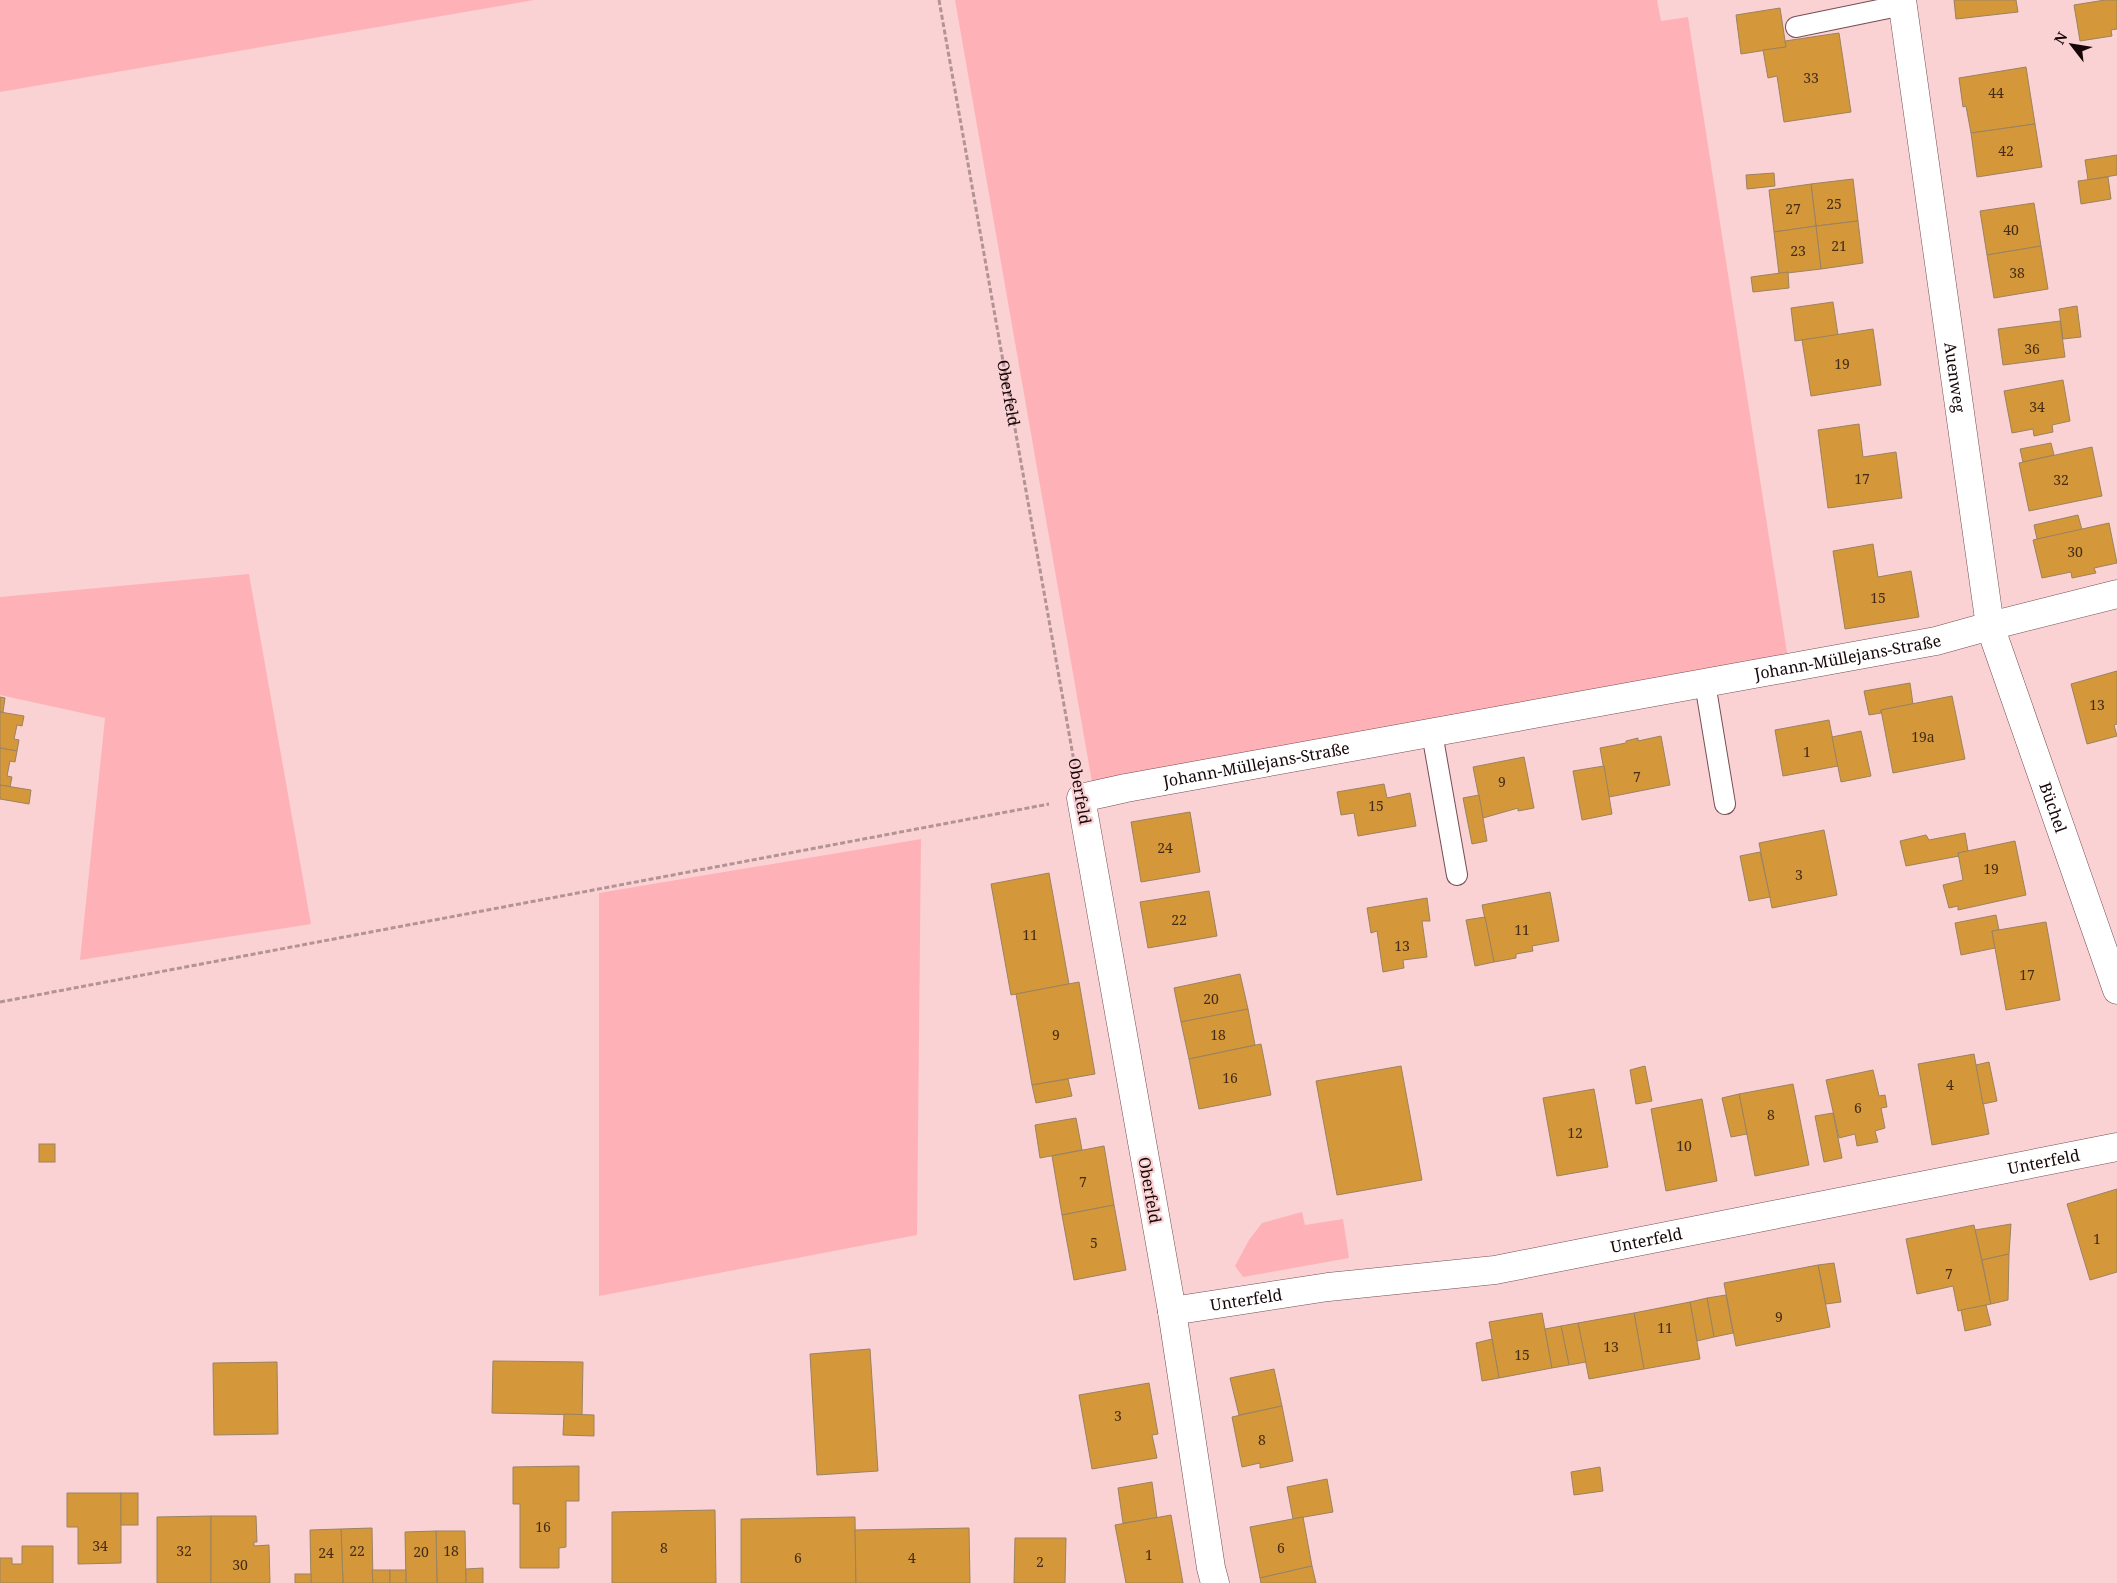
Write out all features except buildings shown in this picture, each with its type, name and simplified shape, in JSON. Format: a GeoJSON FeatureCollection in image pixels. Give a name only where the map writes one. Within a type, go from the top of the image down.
{"type":"FeatureCollection","features":[{"type":"Feature","properties":{"kind":"street","name":"Auenweg"},"geometry":{"type":"LineString","coordinates":[[1903,3],[1990,626]]}},
{"type":"Feature","properties":{"kind":"street"},"geometry":{"type":"LineString","coordinates":[[1990,626],[2117,594]]}},
{"type":"Feature","properties":{"kind":"street","name":"Johann-Müllejans-Straße"},"geometry":{"type":"LineString","coordinates":[[1081,798],[1126,788],[1936,641],[1990,626]]}},
{"type":"Feature","properties":{"kind":"street","name":"Büchel"},"geometry":{"type":"LineString","coordinates":[[1990,626],[2117,990]]}},
{"type":"Feature","properties":{"kind":"street","name":"Oberfeld"},"geometry":{"type":"LineString","coordinates":[[1081,798],[1172,1311],[1211,1568],[1215,1583]]}},
{"type":"Feature","properties":{"kind":"street","name":"Unterfeld"},"geometry":{"type":"LineString","coordinates":[[1172,1311],[1328,1287],[1495,1270],[2117,1147]]}},
{"type":"Feature","properties":{"kind":"lane"},"geometry":{"type":"LineString","coordinates":[[1796,26],[1903,3]]}},
{"type":"Feature","properties":{"kind":"lane"},"geometry":{"type":"LineString","coordinates":[[1705,683],[1725,804]]}},
{"type":"Feature","properties":{"kind":"lane"},"geometry":{"type":"LineString","coordinates":[[1432,733],[1457,875]]}},
{"type":"Feature","properties":{"kind":"path","name":"Oberfeld"},"geometry":{"type":"LineString","coordinates":[[939,0],[1081,798]]}},
{"type":"Feature","properties":{"kind":"path"},"geometry":{"type":"LineString","coordinates":[[0,1002],[1081,798]]}},
{"type":"Feature","properties":{"kind":"shaded area"},"geometry":{"type":"Polygon","coordinates":[[[0,0],[534,0],[0,92],[0,0]]]}},
{"type":"Feature","properties":{"kind":"shaded area"},"geometry":{"type":"Polygon","coordinates":[[[955,0],[1657,0],[1661,21],[1688,17],[1788,659],[1092,782],[955,0]]]}},
{"type":"Feature","properties":{"kind":"shaded area"},"geometry":{"type":"Polygon","coordinates":[[[249,574],[311,924],[80,960],[105,718],[0,695],[0,597],[249,574]]]}},
{"type":"Feature","properties":{"kind":"shaded area"},"geometry":{"type":"Polygon","coordinates":[[[921,839],[917,1235],[599,1296],[599,893],[921,839]]]}},
{"type":"Feature","properties":{"kind":"shaded area"},"geometry":{"type":"Polygon","coordinates":[[[1302,1212],[1305,1225],[1343,1219],[1349,1258],[1243,1277],[1235,1266],[1249,1240],[1262,1223],[1302,1212]]]}}]}
